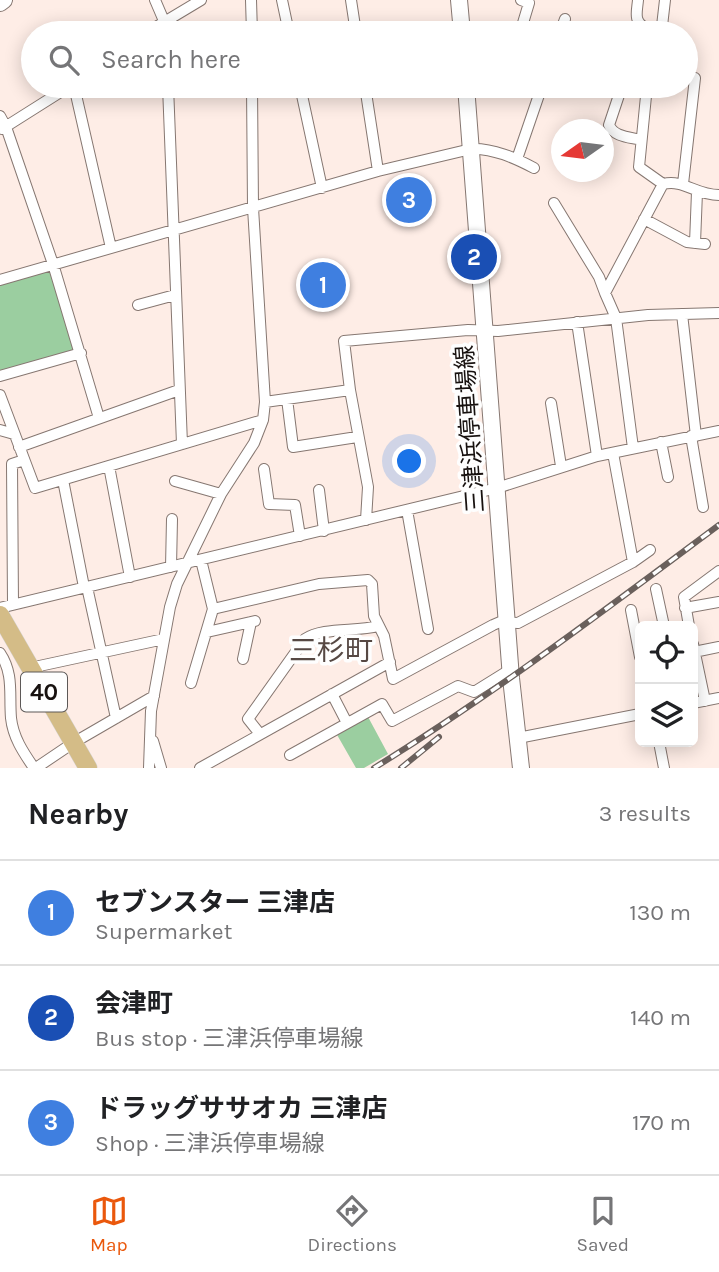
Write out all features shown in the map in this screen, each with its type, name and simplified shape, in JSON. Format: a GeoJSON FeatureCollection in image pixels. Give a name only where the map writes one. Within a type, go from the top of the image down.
{"type":"FeatureCollection","features":[{"type":"Feature","properties":{"kind":"main road"},"geometry":{"type":"LineString","coordinates":[[459,0],[461,21]]}},
{"type":"Feature","properties":{"kind":"main road","name":"三津浜停車場線"},"geometry":{"type":"LineString","coordinates":[[467,98],[521,768]]}},
{"type":"Feature","properties":{"kind":"main road","name":"40"},"geometry":{"type":"LineString","coordinates":[[7,610],[16,642],[88,768]]}},
{"type":"Feature","properties":{"kind":"street"},"geometry":{"type":"LineString","coordinates":[[155,0],[164,21],[201,0]]}},
{"type":"Feature","properties":{"kind":"street"},"geometry":{"type":"LineString","coordinates":[[251,0],[252,21]]}},
{"type":"Feature","properties":{"kind":"street"},"geometry":{"type":"LineString","coordinates":[[282,0],[286,21]]}},
{"type":"Feature","properties":{"kind":"street"},"geometry":{"type":"LineString","coordinates":[[351,0],[354,21]]}},
{"type":"Feature","properties":{"kind":"street"},"geometry":{"type":"LineString","coordinates":[[522,0],[529,3],[524,21]]}},
{"type":"Feature","properties":{"kind":"street"},"geometry":{"type":"LineString","coordinates":[[637,21],[638,0]]}},
{"type":"Feature","properties":{"kind":"street"},"geometry":{"type":"LineString","coordinates":[[663,21],[665,0]]}},
{"type":"Feature","properties":{"kind":"street"},"geometry":{"type":"LineString","coordinates":[[3,129],[53,98]]}},
{"type":"Feature","properties":{"kind":"street"},"geometry":{"type":"LineString","coordinates":[[75,98],[111,248]]}},
{"type":"Feature","properties":{"kind":"street"},"geometry":{"type":"LineString","coordinates":[[168,98],[182,444]]}},
{"type":"Feature","properties":{"kind":"street"},"geometry":{"type":"LineString","coordinates":[[149,768],[151,711],[174,596],[220,494],[254,443],[263,420],[265,402],[254,208],[252,98]]}},
{"type":"Feature","properties":{"kind":"street"},"geometry":{"type":"LineString","coordinates":[[303,98],[322,188]]}},
{"type":"Feature","properties":{"kind":"street"},"geometry":{"type":"LineString","coordinates":[[367,98],[378,171]]}},
{"type":"Feature","properties":{"kind":"street"},"geometry":{"type":"LineString","coordinates":[[517,159],[538,98]]}},
{"type":"Feature","properties":{"kind":"street"},"geometry":{"type":"LineString","coordinates":[[618,98],[610,129],[616,134],[641,140]]}},
{"type":"Feature","properties":{"kind":"street"},"geometry":{"type":"LineString","coordinates":[[646,98],[639,167],[663,184]]}},
{"type":"Feature","properties":{"kind":"street"},"geometry":{"type":"LineString","coordinates":[[683,184],[693,98]]}},
{"type":"Feature","properties":{"kind":"street"},"geometry":{"type":"LineString","coordinates":[[0,116],[53,264],[99,418]]}},
{"type":"Feature","properties":{"kind":"street"},"geometry":{"type":"LineString","coordinates":[[0,280],[378,171],[471,149],[481,148],[517,159],[534,168]]}},
{"type":"Feature","properties":{"kind":"street"},"geometry":{"type":"LineString","coordinates":[[605,293],[663,184],[673,181],[697,192],[719,195]]}},
{"type":"Feature","properties":{"kind":"street"},"geometry":{"type":"LineString","coordinates":[[644,219],[687,242],[700,243],[697,192]]}},
{"type":"Feature","properties":{"kind":"street"},"geometry":{"type":"LineString","coordinates":[[554,203],[599,277],[616,318],[633,448]]}},
{"type":"Feature","properties":{"kind":"street"},"geometry":{"type":"LineString","coordinates":[[138,305],[175,295]]}},
{"type":"Feature","properties":{"kind":"street"},"geometry":{"type":"LineString","coordinates":[[366,520],[368,487],[357,437],[344,341],[616,318],[719,313]]}},
{"type":"Feature","properties":{"kind":"street"},"geometry":{"type":"LineString","coordinates":[[682,314],[703,507]]}},
{"type":"Feature","properties":{"kind":"street"},"geometry":{"type":"LineString","coordinates":[[578,322],[597,456]]}},
{"type":"Feature","properties":{"kind":"street"},"geometry":{"type":"LineString","coordinates":[[0,376],[81,353]]}},
{"type":"Feature","properties":{"kind":"street"},"geometry":{"type":"LineString","coordinates":[[19,447],[179,390]]}},
{"type":"Feature","properties":{"kind":"street"},"geometry":{"type":"LineString","coordinates":[[265,402],[350,390]]}},
{"type":"Feature","properties":{"kind":"street"},"geometry":{"type":"LineString","coordinates":[[0,396],[35,488],[263,420]]}},
{"type":"Feature","properties":{"kind":"street"},"geometry":{"type":"LineString","coordinates":[[287,399],[293,447],[357,437]]}},
{"type":"Feature","properties":{"kind":"street"},"geometry":{"type":"LineString","coordinates":[[551,403],[561,466]]}},
{"type":"Feature","properties":{"kind":"street"},"geometry":{"type":"LineString","coordinates":[[0,430],[13,434]]}},
{"type":"Feature","properties":{"kind":"street"},"geometry":{"type":"LineString","coordinates":[[0,608],[7,610],[130,576],[497,488],[597,456],[719,431]]}},
{"type":"Feature","properties":{"kind":"street"},"geometry":{"type":"LineString","coordinates":[[661,442],[668,477]]}},
{"type":"Feature","properties":{"kind":"street"},"geometry":{"type":"LineString","coordinates":[[613,453],[633,562]]}},
{"type":"Feature","properties":{"kind":"street"},"geometry":{"type":"LineString","coordinates":[[0,463],[12,464],[24,460]]}},
{"type":"Feature","properties":{"kind":"street"},"geometry":{"type":"LineString","coordinates":[[7,610],[12,464]]}},
{"type":"Feature","properties":{"kind":"street"},"geometry":{"type":"LineString","coordinates":[[109,466],[130,576]]}},
{"type":"Feature","properties":{"kind":"street"},"geometry":{"type":"LineString","coordinates":[[264,469],[269,504],[295,505],[300,536]]}},
{"type":"Feature","properties":{"kind":"street"},"geometry":{"type":"LineString","coordinates":[[63,480],[116,718]]}},
{"type":"Feature","properties":{"kind":"street"},"geometry":{"type":"LineString","coordinates":[[175,481],[220,494]]}},
{"type":"Feature","properties":{"kind":"street"},"geometry":{"type":"LineString","coordinates":[[318,490],[324,531]]}},
{"type":"Feature","properties":{"kind":"street"},"geometry":{"type":"LineString","coordinates":[[407,510],[429,629]]}},
{"type":"Feature","properties":{"kind":"street"},"geometry":{"type":"LineString","coordinates":[[170,567],[172,519]]}},
{"type":"Feature","properties":{"kind":"street"},"geometry":{"type":"LineString","coordinates":[[213,609],[319,584],[368,580],[372,584],[372,603],[378,626],[384,636],[393,679],[493,625],[518,623],[633,562],[650,550]]}},
{"type":"Feature","properties":{"kind":"street"},"geometry":{"type":"LineString","coordinates":[[191,683],[213,609],[201,560]]}},
{"type":"Feature","properties":{"kind":"street"},"geometry":{"type":"LineString","coordinates":[[688,621],[684,597],[719,571]]}},
{"type":"Feature","properties":{"kind":"street"},"geometry":{"type":"LineString","coordinates":[[656,589],[663,621]]}},
{"type":"Feature","properties":{"kind":"street"},"geometry":{"type":"LineString","coordinates":[[685,608],[719,602]]}},
{"type":"Feature","properties":{"kind":"street"},"geometry":{"type":"LineString","coordinates":[[631,610],[635,631]]}},
{"type":"Feature","properties":{"kind":"street"},"geometry":{"type":"LineString","coordinates":[[206,632],[253,621],[243,659]]}},
{"type":"Feature","properties":{"kind":"street"},"geometry":{"type":"LineString","coordinates":[[260,734],[248,719],[305,639],[319,633],[358,631],[378,626]]}},
{"type":"Feature","properties":{"kind":"street"},"geometry":{"type":"LineString","coordinates":[[30,667],[164,639]]}},
{"type":"Feature","properties":{"kind":"street"},"geometry":{"type":"LineString","coordinates":[[16,642],[0,653],[10,673],[14,731],[18,743],[35,768],[154,696]]}},
{"type":"Feature","properties":{"kind":"street"},"geometry":{"type":"LineString","coordinates":[[698,648],[719,647]]}},
{"type":"Feature","properties":{"kind":"street"},"geometry":{"type":"LineString","coordinates":[[200,768],[390,662]]}},
{"type":"Feature","properties":{"kind":"street"},"geometry":{"type":"LineString","coordinates":[[698,667],[705,701]]}},
{"type":"Feature","properties":{"kind":"street"},"geometry":{"type":"LineString","coordinates":[[290,755],[382,704],[393,721],[458,686],[474,692],[511,669]]}},
{"type":"Feature","properties":{"kind":"street"},"geometry":{"type":"LineString","coordinates":[[332,694],[347,723]]}},
{"type":"Feature","properties":{"kind":"street"},"geometry":{"type":"LineString","coordinates":[[698,702],[719,698]]}},
{"type":"Feature","properties":{"kind":"street"},"geometry":{"type":"LineString","coordinates":[[518,738],[635,715]]}},
{"type":"Feature","properties":{"kind":"street"},"geometry":{"type":"LineString","coordinates":[[151,735],[161,768]]}},
{"type":"Feature","properties":{"kind":"street"},"geometry":{"type":"LineString","coordinates":[[660,747],[664,768]]}},
{"type":"Feature","properties":{"kind":"green space"},"geometry":{"type":"Polygon","coordinates":[[[51,268],[76,351],[0,373],[0,281],[51,268]]]}},
{"type":"Feature","properties":{"kind":"green space"},"geometry":{"type":"Polygon","coordinates":[[[367,715],[388,754],[364,768],[356,768],[336,733],[367,715]]]}},
{"type":"Feature","properties":{"kind":"railway"},"geometry":{"type":"LineString","coordinates":[[374,768],[506,681],[719,525]]}},
{"type":"Feature","properties":{"kind":"railway"},"geometry":{"type":"LineString","coordinates":[[401,768],[439,737]]}},
{"type":"Feature","properties":{"kind":"place","name":"ドラッグササオカ 三津店"},"geometry":{"type":"Point","coordinates":[409,200]}},
{"type":"Feature","properties":{"kind":"place","name":"会津町"},"geometry":{"type":"Point","coordinates":[474,257]}},
{"type":"Feature","properties":{"kind":"place","name":"セブンスター 三津店"},"geometry":{"type":"Point","coordinates":[323,285]}},
{"type":"Feature","properties":{"kind":"district","name":"三杉町"},"geometry":{"type":"Point","coordinates":[331,650]}}]}
